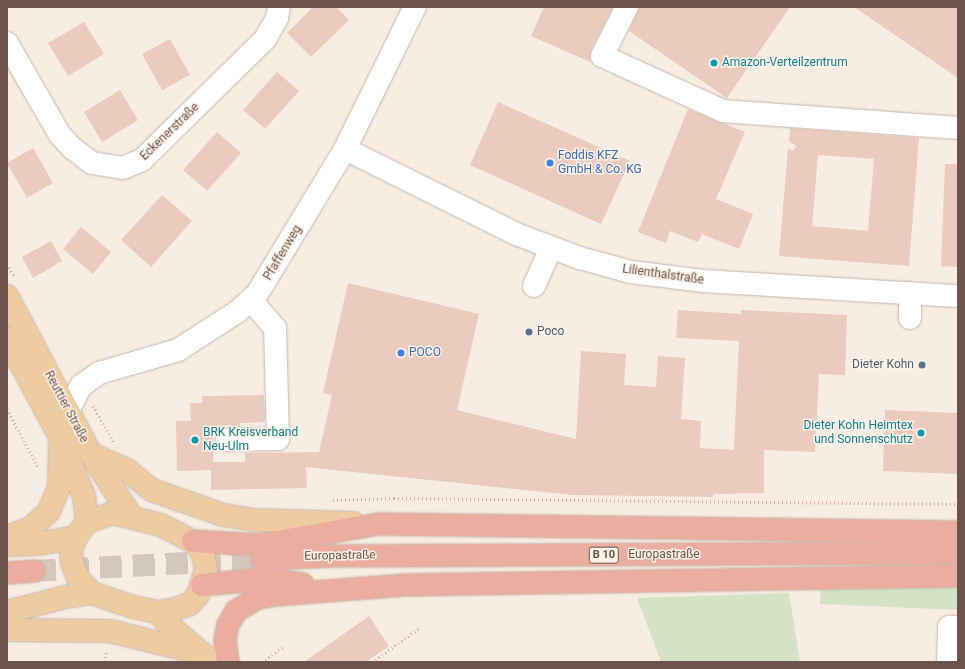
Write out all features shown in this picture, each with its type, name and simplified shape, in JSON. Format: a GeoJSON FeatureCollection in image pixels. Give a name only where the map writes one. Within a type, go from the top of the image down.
{"type":"FeatureCollection","features":[{"type":"Feature","properties":{"kind":"highway"},"geometry":{"type":"LineString","coordinates":[[194,541],[260,545],[378,524],[958,532]]}},
{"type":"Feature","properties":{"kind":"highway","name":"Europastraße"},"geometry":{"type":"LineString","coordinates":[[262,559],[334,556],[954,554]]}},
{"type":"Feature","properties":{"kind":"highway"},"geometry":{"type":"LineString","coordinates":[[7,573],[34,571]]}},
{"type":"Feature","properties":{"kind":"highway"},"geometry":{"type":"LineString","coordinates":[[228,662],[225,640],[228,625],[236,611],[244,604],[275,595],[404,585],[958,576]]}},
{"type":"Feature","properties":{"kind":"highway"},"geometry":{"type":"LineString","coordinates":[[202,585],[266,579],[343,589]]}},
{"type":"Feature","properties":{"kind":"main road","name":"Reuttier Straße"},"geometry":{"type":"LineString","coordinates":[[7,296],[60,423],[84,496],[81,529],[71,549],[72,564],[78,580],[92,593],[122,605],[157,612],[172,610],[190,604]]}},
{"type":"Feature","properties":{"kind":"main road","name":"Reuttier Straße"},"geometry":{"type":"LineString","coordinates":[[7,338],[60,423],[91,454],[131,516]]}},
{"type":"Feature","properties":{"kind":"main road"},"geometry":{"type":"LineString","coordinates":[[7,537],[37,524],[54,503],[58,487],[60,423]]}},
{"type":"Feature","properties":{"kind":"main road"},"geometry":{"type":"LineString","coordinates":[[91,454],[127,470],[152,490],[223,515],[287,522],[378,524]]}},
{"type":"Feature","properties":{"kind":"main road"},"geometry":{"type":"LineString","coordinates":[[7,545],[37,544],[81,529],[113,513],[131,516],[180,532],[194,541],[203,554],[206,570],[202,585],[190,604],[190,622],[206,657]]}},
{"type":"Feature","properties":{"kind":"main road"},"geometry":{"type":"LineString","coordinates":[[7,612],[66,597],[92,593]]}},
{"type":"Feature","properties":{"kind":"main road"},"geometry":{"type":"LineString","coordinates":[[157,612],[206,657]]}},
{"type":"Feature","properties":{"kind":"main road"},"geometry":{"type":"LineString","coordinates":[[7,630],[110,631],[206,657]]}},
{"type":"Feature","properties":{"kind":"street","name":"Eckenerstraße"},"geometry":{"type":"LineString","coordinates":[[7,43],[60,135],[72,148],[92,162],[123,168],[142,160],[265,39],[277,18],[279,7]]}},
{"type":"Feature","properties":{"kind":"street","name":"Pfaffenweg"},"geometry":{"type":"LineString","coordinates":[[60,423],[81,386],[99,373],[178,350],[212,329],[251,300],[273,272],[345,149],[415,7]]}},
{"type":"Feature","properties":{"kind":"street"},"geometry":{"type":"LineString","coordinates":[[627,7],[602,56],[723,111],[958,128]]}},
{"type":"Feature","properties":{"kind":"street","name":"Lilienthalstraße"},"geometry":{"type":"LineString","coordinates":[[345,149],[516,234],[587,260],[647,274],[703,281],[958,296]]}},
{"type":"Feature","properties":{"kind":"street"},"geometry":{"type":"LineString","coordinates":[[534,286],[551,248]]}},
{"type":"Feature","properties":{"kind":"street"},"geometry":{"type":"LineString","coordinates":[[910,293],[910,318]]}},
{"type":"Feature","properties":{"kind":"street"},"geometry":{"type":"LineString","coordinates":[[226,440],[278,439],[275,328],[251,300]]}},
{"type":"Feature","properties":{"kind":"street"},"geometry":{"type":"LineString","coordinates":[[948,662],[948,627],[958,627]]}},
{"type":"Feature","properties":{"kind":"path"},"geometry":{"type":"LineString","coordinates":[[81,386],[116,445]]}},
{"type":"Feature","properties":{"kind":"path"},"geometry":{"type":"LineString","coordinates":[[7,409],[40,472]]}},
{"type":"Feature","properties":{"kind":"path"},"geometry":{"type":"LineString","coordinates":[[331,500],[394,498],[958,504]]}},
{"type":"Feature","properties":{"kind":"path"},"geometry":{"type":"LineString","coordinates":[[372,662],[418,629]]}},
{"type":"Feature","properties":{"kind":"path"},"geometry":{"type":"LineString","coordinates":[[262,662],[283,647]]}},
{"type":"Feature","properties":{"kind":"green space"},"geometry":{"type":"Polygon","coordinates":[[[958,585],[958,610],[820,604],[821,586],[958,585]]]}},
{"type":"Feature","properties":{"kind":"green space"},"geometry":{"type":"Polygon","coordinates":[[[789,593],[800,662],[661,662],[637,598],[789,593]]]}},
{"type":"Feature","properties":{"kind":"building"},"geometry":{"type":"Polygon","coordinates":[[[313,7],[336,7],[349,20],[311,57],[287,33],[313,7]]]}},
{"type":"Feature","properties":{"kind":"building"},"geometry":{"type":"Polygon","coordinates":[[[544,7],[613,7],[591,50],[590,62],[531,36],[544,7]]]}},
{"type":"Feature","properties":{"kind":"building","name":"Amazon-Verteilzentrum"},"geometry":{"type":"Polygon","coordinates":[[[639,7],[790,7],[727,98],[629,31],[639,7]]]}},
{"type":"Feature","properties":{"kind":"building"},"geometry":{"type":"Polygon","coordinates":[[[854,7],[958,7],[958,78],[854,7]]]}},
{"type":"Feature","properties":{"kind":"building"},"geometry":{"type":"Polygon","coordinates":[[[84,22],[104,54],[68,76],[48,43],[84,22]]]}},
{"type":"Feature","properties":{"kind":"building"},"geometry":{"type":"Polygon","coordinates":[[[170,39],[190,75],[162,90],[142,54],[170,39]]]}},
{"type":"Feature","properties":{"kind":"building"},"geometry":{"type":"Polygon","coordinates":[[[277,72],[299,91],[265,129],[243,110],[277,72]]]}},
{"type":"Feature","properties":{"kind":"building"},"geometry":{"type":"Polygon","coordinates":[[[120,90],[138,120],[102,142],[84,112],[120,90]]]}},
{"type":"Feature","properties":{"kind":"building","name":"Foddis KFZ GmbH & Co. KG"},"geometry":{"type":"Polygon","coordinates":[[[498,102],[630,161],[601,224],[470,165],[498,102]]]}},
{"type":"Feature","properties":{"kind":"building"},"geometry":{"type":"Polygon","coordinates":[[[688,109],[745,132],[716,199],[753,214],[739,249],[702,234],[698,242],[670,231],[666,243],[638,232],[688,109]]]}},
{"type":"Feature","properties":{"kind":"building"},"geometry":{"type":"Polygon","coordinates":[[[790,128],[919,138],[909,266],[779,256],[788,149],[793,151],[796,146],[789,141],[790,128]],[[818,155],[812,226],[868,231],[874,159],[818,155]]]}},
{"type":"Feature","properties":{"kind":"building"},"geometry":{"type":"Polygon","coordinates":[[[217,132],[241,153],[207,191],[183,170],[217,132]]]}},
{"type":"Feature","properties":{"kind":"building"},"geometry":{"type":"Polygon","coordinates":[[[33,148],[53,183],[27,198],[7,163],[33,148]]]}},
{"type":"Feature","properties":{"kind":"building"},"geometry":{"type":"Polygon","coordinates":[[[945,164],[958,164],[958,267],[941,266],[945,164]]]}},
{"type":"Feature","properties":{"kind":"building"},"geometry":{"type":"Polygon","coordinates":[[[162,195],[192,221],[151,267],[121,240],[162,195]]]}},
{"type":"Feature","properties":{"kind":"building"},"geometry":{"type":"Polygon","coordinates":[[[81,227],[111,252],[93,274],[63,249],[81,227]]]}},
{"type":"Feature","properties":{"kind":"building"},"geometry":{"type":"Polygon","coordinates":[[[51,241],[62,261],[33,278],[22,257],[51,241]]]}},
{"type":"Feature","properties":{"kind":"building"},"geometry":{"type":"Polygon","coordinates":[[[348,283],[479,314],[457,410],[576,439],[581,351],[626,354],[624,385],[656,387],[658,356],[685,358],[681,419],[701,421],[700,448],[734,450],[739,341],[676,338],[678,310],[741,314],[741,310],[847,315],[845,375],[819,374],[815,452],[764,450],[764,493],[713,494],[713,497],[573,495],[306,467],[307,488],[211,490],[211,470],[177,471],[176,421],[191,421],[190,403],[202,403],[202,396],[264,395],[265,422],[240,423],[240,427],[213,428],[213,462],[245,462],[245,453],[319,452],[332,395],[323,393],[348,283]]]}},
{"type":"Feature","properties":{"kind":"building","name":"Dieter Kohn Heimtex und Sonnenschutz"},"geometry":{"type":"Polygon","coordinates":[[[885,410],[958,413],[958,474],[883,471],[885,410]]]}},
{"type":"Feature","properties":{"kind":"building"},"geometry":{"type":"Polygon","coordinates":[[[369,616],[389,646],[366,662],[304,662],[369,616]]]}},
{"type":"Feature","properties":{"kind":"tunnel"},"geometry":{"type":"LineString","coordinates":[[34,571],[262,559]]}},
{"type":"Feature","properties":{"kind":"place","name":"Amazon-Verteilzentrum"},"geometry":{"type":"Point","coordinates":[714,63]}},
{"type":"Feature","properties":{"kind":"place","name":"Foddis KFZ GmbH & Co. KG"},"geometry":{"type":"Point","coordinates":[550,163]}},
{"type":"Feature","properties":{"kind":"place","name":"Poco"},"geometry":{"type":"Point","coordinates":[529,332]}},
{"type":"Feature","properties":{"kind":"place","name":"POCO"},"geometry":{"type":"Point","coordinates":[401,353]}},
{"type":"Feature","properties":{"kind":"place","name":"Dieter Kohn"},"geometry":{"type":"Point","coordinates":[922,365]}},
{"type":"Feature","properties":{"kind":"place","name":"Dieter Kohn Heimtex und Sonnenschutz"},"geometry":{"type":"Point","coordinates":[921,433]}},
{"type":"Feature","properties":{"kind":"place","name":"BRK Kreisverband Neu-Ulm"},"geometry":{"type":"Point","coordinates":[195,440]}}]}
